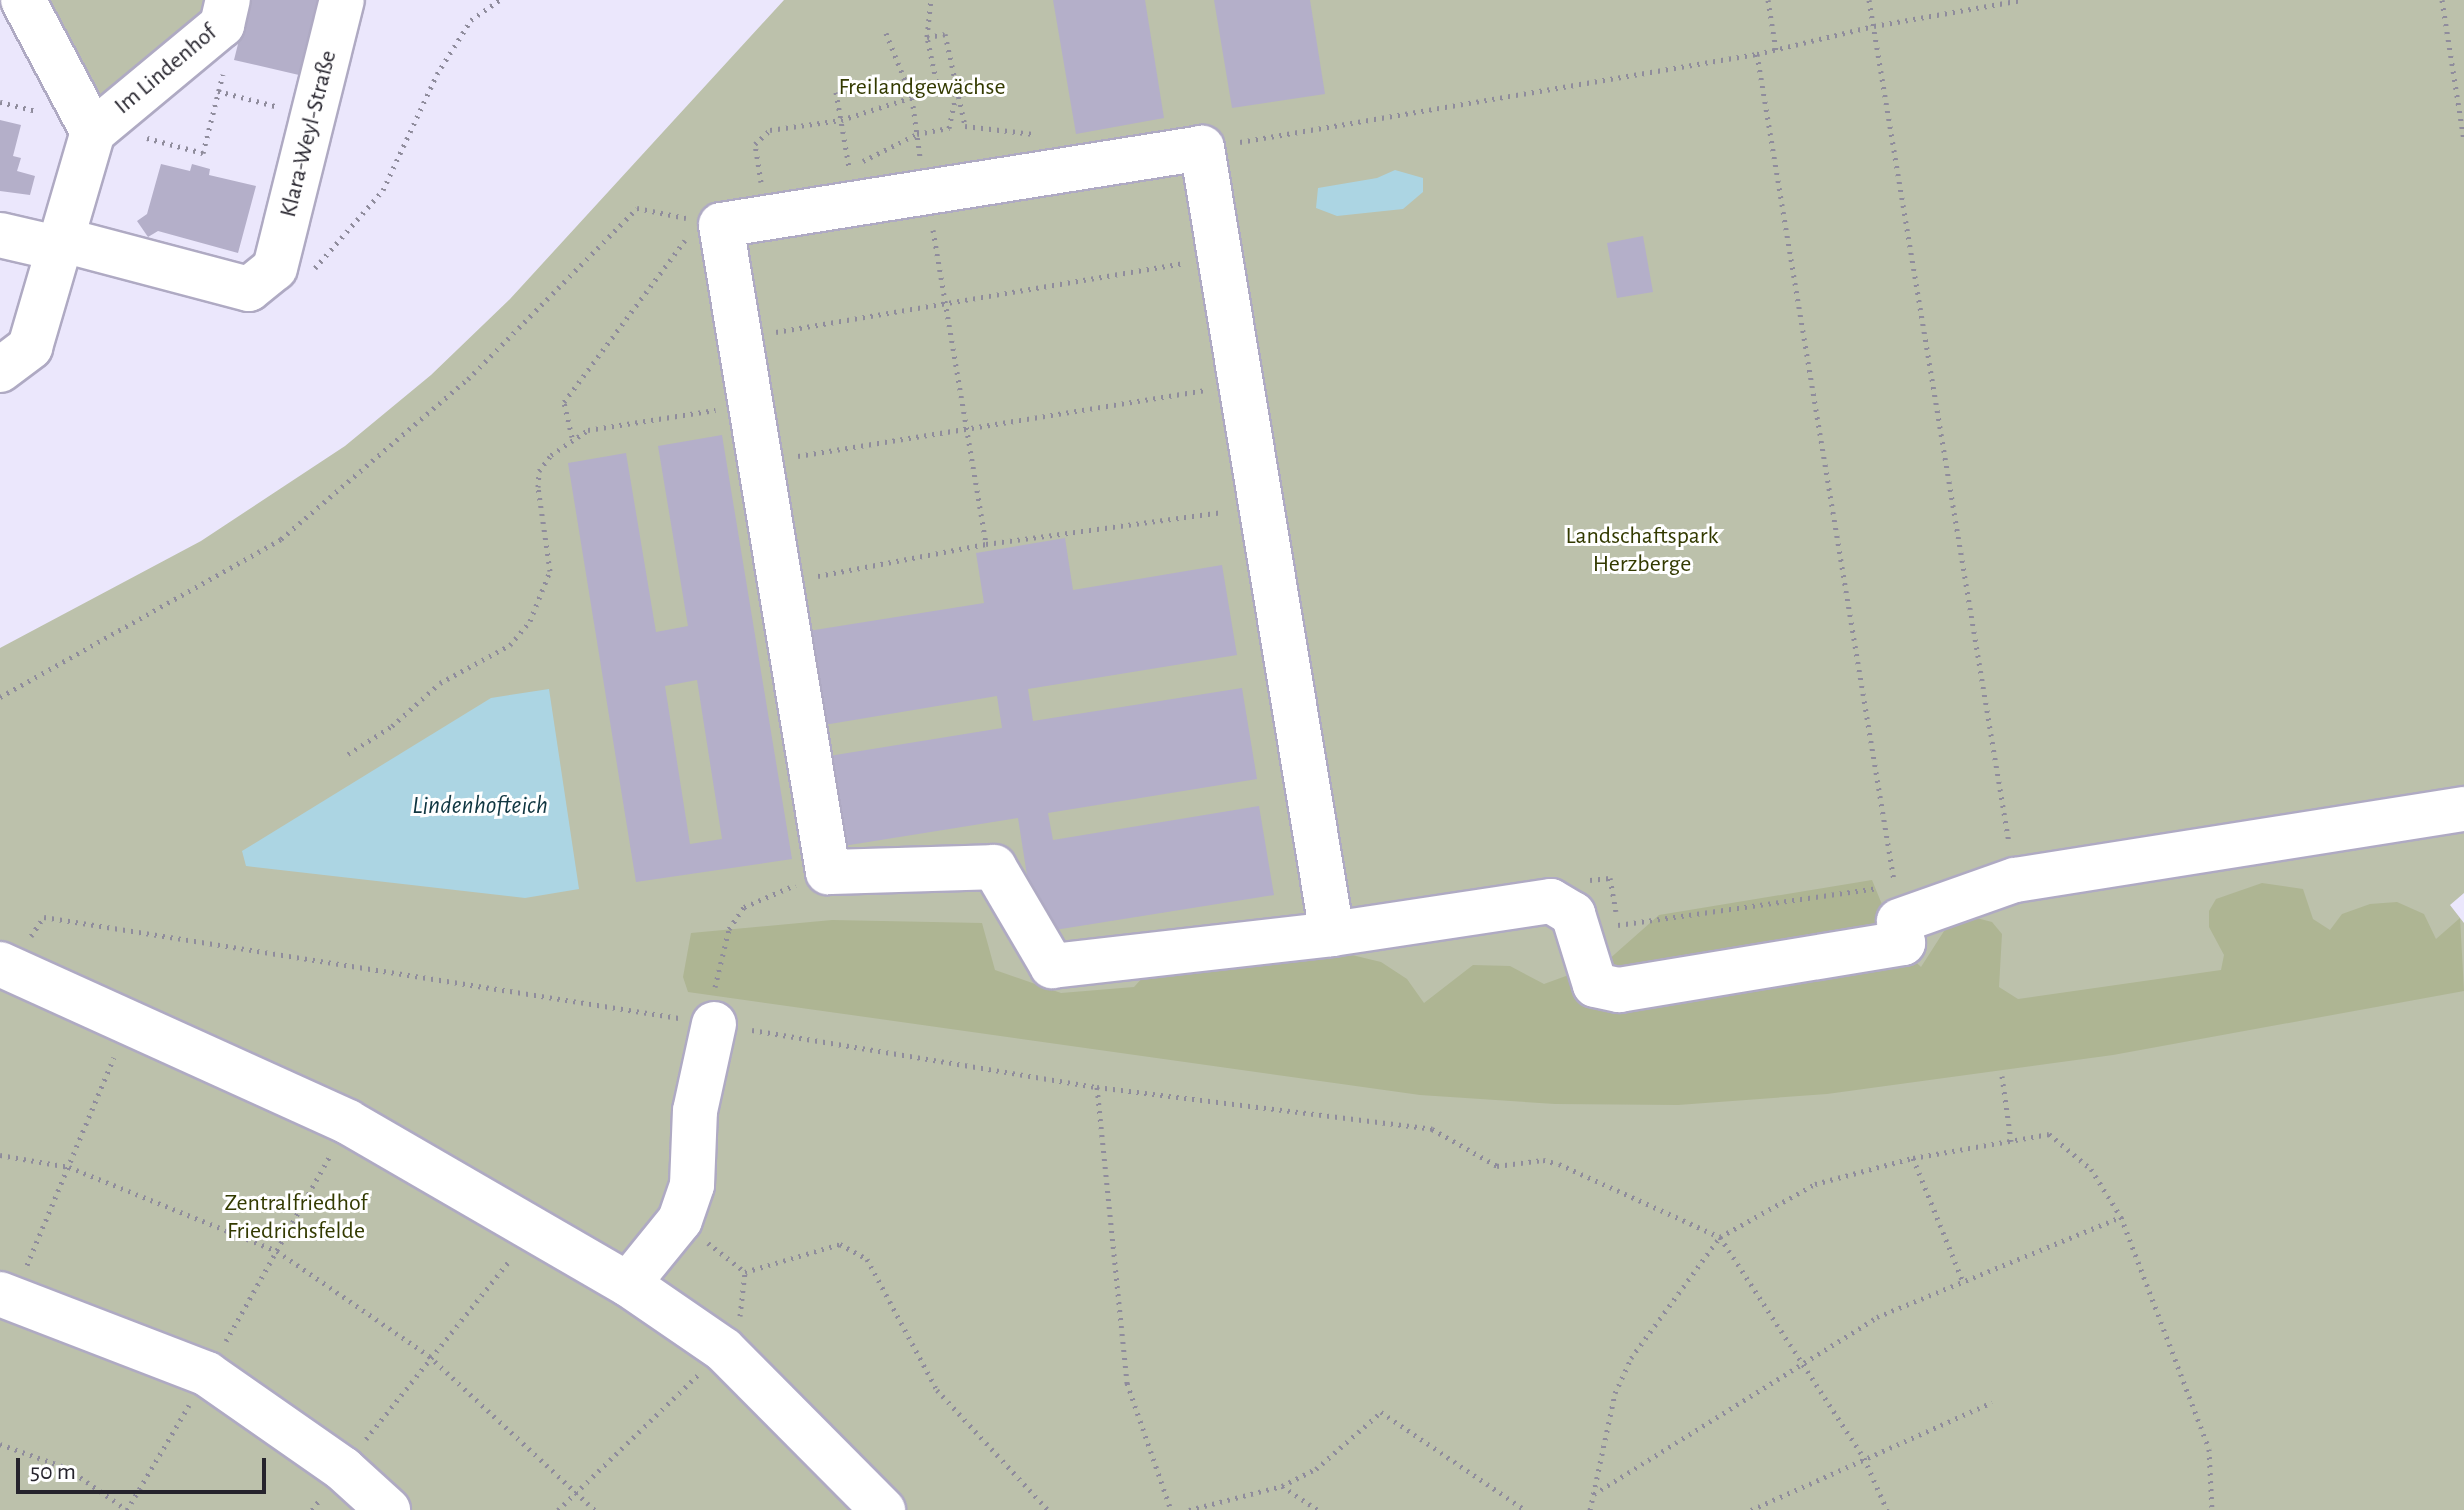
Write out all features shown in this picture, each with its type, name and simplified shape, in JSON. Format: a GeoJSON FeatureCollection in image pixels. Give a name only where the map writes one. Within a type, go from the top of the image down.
{"type":"FeatureCollection","features":[{"type":"Feature","properties":{"kind":"street","name":"Im Lindenhof"},"geometry":{"type":"LineString","coordinates":[[23,0],[93,132]]}},
{"type":"Feature","properties":{"kind":"street","name":"Im Lindenhof"},"geometry":{"type":"LineString","coordinates":[[0,370],[30,347],[93,132],[222,25],[228,0]]}},
{"type":"Feature","properties":{"kind":"street","name":"Klara-Weyl-Straße"},"geometry":{"type":"LineString","coordinates":[[275,268],[342,0]]}},
{"type":"Feature","properties":{"kind":"street"},"geometry":{"type":"LineString","coordinates":[[1332,934],[1202,148],[925,192],[768,194],[710,222],[740,338],[828,872],[994,867],[1052,966],[1332,934],[1551,901],[1573,914],[1595,985],[1619,990],[1903,943],[1899,921],[2015,880],[2464,809]]}},
{"type":"Feature","properties":{"kind":"street"},"geometry":{"type":"LineString","coordinates":[[0,235],[61,244],[249,289],[275,268]]}},
{"type":"Feature","properties":{"kind":"street"},"geometry":{"type":"LineString","coordinates":[[5,965],[348,1122],[538,1228],[628,1284],[724,1350],[883,1510]]}},
{"type":"Feature","properties":{"kind":"street"},"geometry":{"type":"LineString","coordinates":[[628,1284],[680,1220],[692,1185],[695,1111],[714,1024]]}},
{"type":"Feature","properties":{"kind":"street"},"geometry":{"type":"LineString","coordinates":[[7,1296],[207,1374],[343,1469],[388,1510]]}},
{"type":"Feature","properties":{"kind":"path"},"geometry":{"type":"LineString","coordinates":[[275,268],[294,275],[317,266],[383,190],[437,74],[471,20],[500,0]]}},
{"type":"Feature","properties":{"kind":"path"},"geometry":{"type":"LineString","coordinates":[[931,0],[927,37],[938,89]]}},
{"type":"Feature","properties":{"kind":"path"},"geometry":{"type":"LineString","coordinates":[[1768,0],[1776,50]]}},
{"type":"Feature","properties":{"kind":"path"},"geometry":{"type":"LineString","coordinates":[[1869,0],[2015,880]]}},
{"type":"Feature","properties":{"kind":"path"},"geometry":{"type":"LineString","coordinates":[[1202,148],[1757,54],[1874,26],[2022,0]]}},
{"type":"Feature","properties":{"kind":"path"},"geometry":{"type":"LineString","coordinates":[[2442,0],[2464,141]]}},
{"type":"Feature","properties":{"kind":"path"},"geometry":{"type":"LineString","coordinates":[[886,33],[912,98],[925,192],[947,304],[986,544]]}},
{"type":"Feature","properties":{"kind":"path"},"geometry":{"type":"LineString","coordinates":[[927,37],[945,34],[965,126],[1038,134],[1042,172]]}},
{"type":"Feature","properties":{"kind":"path"},"geometry":{"type":"LineString","coordinates":[[1757,54],[1894,886]]}},
{"type":"Feature","properties":{"kind":"path"},"geometry":{"type":"LineString","coordinates":[[768,194],[755,144],[770,130],[841,120],[938,89],[957,94]]}},
{"type":"Feature","properties":{"kind":"path"},"geometry":{"type":"LineString","coordinates":[[218,91],[273,107],[296,101],[316,106]]}},
{"type":"Feature","properties":{"kind":"path"},"geometry":{"type":"LineString","coordinates":[[836,92],[849,168]]}},
{"type":"Feature","properties":{"kind":"path"},"geometry":{"type":"LineString","coordinates":[[835,171],[849,168],[917,134],[949,128],[957,94]]}},
{"type":"Feature","properties":{"kind":"path"},"geometry":{"type":"LineString","coordinates":[[0,697],[281,539],[468,379],[637,208],[710,222],[564,402],[572,437]]}},
{"type":"Feature","properties":{"kind":"path"},"geometry":{"type":"LineString","coordinates":[[740,338],[1189,262]]}},
{"type":"Feature","properties":{"kind":"path"},"geometry":{"type":"LineString","coordinates":[[761,462],[1219,387]]}},
{"type":"Feature","properties":{"kind":"path"},"geometry":{"type":"LineString","coordinates":[[348,754],[392,726],[440,683],[510,645],[530,621],[551,561],[539,471],[572,437],[751,404]]}},
{"type":"Feature","properties":{"kind":"path"},"geometry":{"type":"LineString","coordinates":[[783,587],[986,544],[1228,511]]}},
{"type":"Feature","properties":{"kind":"path"},"geometry":{"type":"LineString","coordinates":[[714,1024],[720,959],[729,929],[744,907],[828,872]]}},
{"type":"Feature","properties":{"kind":"path"},"geometry":{"type":"LineString","coordinates":[[5,965],[44,917],[1097,1087],[1432,1129],[1497,1166],[1543,1160],[1559,1164],[1720,1237],[1864,1458],[1887,1510]]}},
{"type":"Feature","properties":{"kind":"path"},"geometry":{"type":"LineString","coordinates":[[7,1296],[69,1167],[114,1056]]}},
{"type":"Feature","properties":{"kind":"path"},"geometry":{"type":"LineString","coordinates":[[2002,1076],[2011,1141]]}},
{"type":"Feature","properties":{"kind":"path"},"geometry":{"type":"LineString","coordinates":[[1097,1087],[1127,1383],[1171,1510]]}},
{"type":"Feature","properties":{"kind":"path"},"geometry":{"type":"LineString","coordinates":[[1590,1510],[1615,1393],[1631,1358],[1720,1237],[1815,1184],[1913,1158],[2049,1134],[2091,1169],[2121,1217],[2209,1449],[2212,1510]]}},
{"type":"Feature","properties":{"kind":"path"},"geometry":{"type":"LineString","coordinates":[[0,1444],[67,1468],[127,1510],[336,1144]]}},
{"type":"Feature","properties":{"kind":"path"},"geometry":{"type":"LineString","coordinates":[[0,1155],[69,1167],[277,1251],[429,1356],[595,1510]]}},
{"type":"Feature","properties":{"kind":"path"},"geometry":{"type":"LineString","coordinates":[[1913,1158],[1963,1282]]}},
{"type":"Feature","properties":{"kind":"path"},"geometry":{"type":"LineString","coordinates":[[1593,1495],[1877,1317],[2121,1217]]}},
{"type":"Feature","properties":{"kind":"path"},"geometry":{"type":"LineString","coordinates":[[343,1469],[429,1356],[538,1228]]}},
{"type":"Feature","properties":{"kind":"path"},"geometry":{"type":"LineString","coordinates":[[724,1350],[744,1305],[745,1272],[840,1244],[867,1259],[937,1390],[1048,1510]]}},
{"type":"Feature","properties":{"kind":"path"},"geometry":{"type":"LineString","coordinates":[[1751,1510],[1992,1402]]}},
{"type":"Feature","properties":{"kind":"path"},"geometry":{"type":"LineString","coordinates":[[558,1510],[666,1405]]}},
{"type":"Feature","properties":{"kind":"path"},"geometry":{"type":"LineString","coordinates":[[1189,1510],[1282,1486],[1316,1469],[1381,1412],[1525,1510]]}},
{"type":"Feature","properties":{"kind":"path"},"geometry":{"type":"LineString","coordinates":[[1282,1486],[1318,1510]]}},
{"type":"Feature","properties":{"kind":"green space"},"geometry":{"type":"Polygon","coordinates":[[[34,0],[215,0],[96,102],[34,0]]]}},
{"type":"Feature","properties":{"kind":"green space","name":"Landschaftspark Herzberge"},"geometry":{"type":"Polygon","coordinates":[[[784,0],[2464,0],[2464,893],[2450,905],[2464,923],[2464,1510],[0,1510],[0,648],[201,541],[345,446],[431,375],[510,299],[784,0]]]}},
{"type":"Feature","properties":{"kind":"green space"},"geometry":{"type":"Polygon","coordinates":[[[1872,880],[1899,946],[1921,967],[1946,928],[1969,916],[1992,922],[2002,934],[1999,987],[2018,999],[2221,970],[2224,955],[2209,927],[2209,911],[2216,899],[2262,883],[2303,889],[2313,919],[2330,930],[2342,914],[2370,904],[2397,902],[2424,914],[2436,939],[2460,918],[2464,991],[2113,1055],[1827,1094],[1678,1105],[1555,1104],[1420,1095],[688,992],[683,977],[691,933],[832,920],[982,923],[995,970],[1061,993],[1134,987],[1154,965],[1327,949],[1381,962],[1407,979],[1424,1003],[1473,965],[1510,966],[1544,984],[1607,961],[1659,915],[1872,880]]]}},
{"type":"Feature","properties":{"kind":"water"},"geometry":{"type":"Polygon","coordinates":[[[1395,170],[1423,178],[1423,192],[1403,209],[1337,216],[1316,208],[1318,188],[1377,178],[1395,170]]]}},
{"type":"Feature","properties":{"kind":"water","name":"Lindenhofteich"},"geometry":{"type":"Polygon","coordinates":[[[549,689],[579,889],[525,898],[246,866],[242,851],[491,698],[549,689]]]}},
{"type":"Feature","properties":{"kind":"building"},"geometry":{"type":"Polygon","coordinates":[[[249,0],[318,0],[299,75],[234,60],[249,0]]]}},
{"type":"Feature","properties":{"kind":"building"},"geometry":{"type":"Polygon","coordinates":[[[1053,0],[1145,0],[1164,118],[1076,134],[1053,0]]]}},
{"type":"Feature","properties":{"kind":"building"},"geometry":{"type":"Polygon","coordinates":[[[1214,0],[1310,0],[1325,94],[1232,108],[1214,0]]]}},
{"type":"Feature","properties":{"kind":"building"},"geometry":{"type":"Polygon","coordinates":[[[0,120],[21,125],[13,156],[21,158],[17,171],[35,176],[30,195],[0,191],[0,120]]]}},
{"type":"Feature","properties":{"kind":"building"},"geometry":{"type":"Polygon","coordinates":[[[161,164],[190,171],[192,164],[210,169],[209,175],[256,186],[238,253],[158,231],[148,237],[137,221],[147,214],[161,164]]]}},
{"type":"Feature","properties":{"kind":"building"},"geometry":{"type":"Polygon","coordinates":[[[1643,236],[1653,292],[1617,298],[1607,243],[1643,236]]]}},
{"type":"Feature","properties":{"kind":"building"},"geometry":{"type":"Polygon","coordinates":[[[722,435],[792,859],[636,882],[568,463],[626,453],[656,632],[688,626],[658,446],[722,435]],[[697,680],[665,686],[690,844],[722,839],[697,680]]]}},
{"type":"Feature","properties":{"kind":"building"},"geometry":{"type":"Polygon","coordinates":[[[1065,538],[1073,590],[1222,565],[1237,655],[1028,689],[1033,721],[1242,688],[1257,779],[1048,813],[1053,840],[1259,806],[1274,895],[1036,933],[1018,818],[837,847],[823,757],[1002,728],[997,696],[818,726],[802,632],[984,603],[976,553],[1065,538]]]}},
{"type":"Feature","properties":{"kind":"park label","name":"Freilandgewächse"},"geometry":{"type":"Point","coordinates":[922,88]}},
{"type":"Feature","properties":{"kind":"park label","name":"Zentralfriedhof Friedrichsfelde"},"geometry":{"type":"Point","coordinates":[296,1218]}}]}
